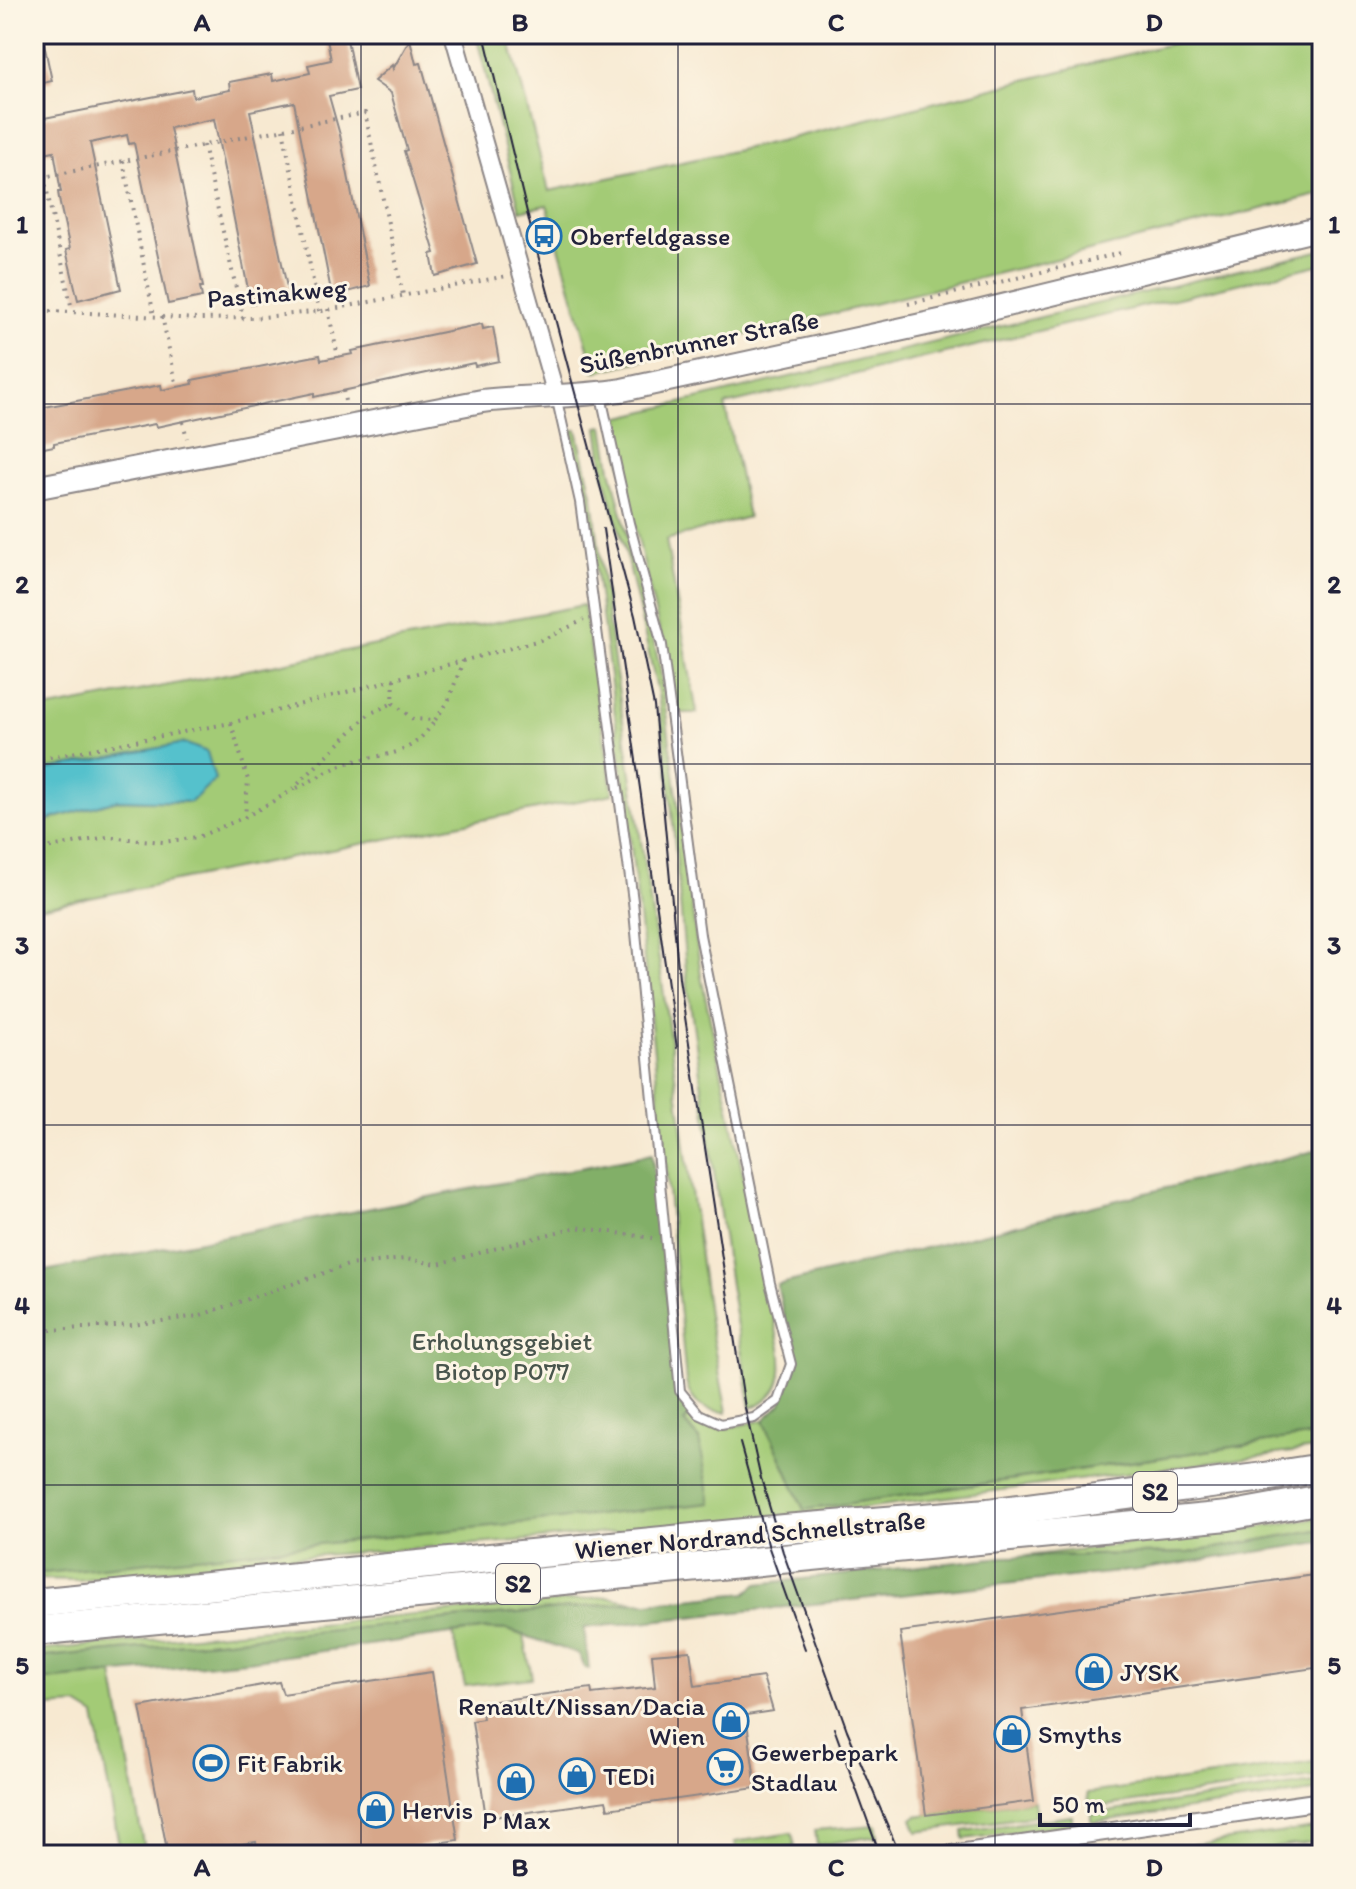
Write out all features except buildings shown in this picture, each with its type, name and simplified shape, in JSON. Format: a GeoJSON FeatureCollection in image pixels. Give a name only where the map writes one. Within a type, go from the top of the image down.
{"type":"FeatureCollection","features":[{"type":"Feature","properties":{"kind":"highway","name":"Wiener Nordrand Schnellstraße"},"geometry":{"type":"LineString","coordinates":[[34,1603],[784,1529],[988,1513],[1322,1468]]}},
{"type":"Feature","properties":{"kind":"highway","name":"Wiener Nordrand Schnellstraße"},"geometry":{"type":"LineString","coordinates":[[34,1631],[1228,1516],[1322,1499]]}},
{"type":"Feature","properties":{"kind":"highway"},"geometry":{"type":"LineString","coordinates":[[34,1585],[58,1585],[80,1599]]}},
{"type":"Feature","properties":{"kind":"highway"},"geometry":{"type":"LineString","coordinates":[[34,1646],[67,1627]]}},
{"type":"Feature","properties":{"kind":"street"},"geometry":{"type":"LineString","coordinates":[[453,34],[556,395]]}},
{"type":"Feature","properties":{"kind":"street","name":"Süßenbrunner Straße"},"geometry":{"type":"LineString","coordinates":[[34,488],[482,401],[601,394],[949,319],[1322,228]]}},
{"type":"Feature","properties":{"kind":"street"},"geometry":{"type":"LineString","coordinates":[[944,1855],[1322,1801]]}},
{"type":"Feature","properties":{"kind":"lane"},"geometry":{"type":"LineString","coordinates":[[556,395],[580,502],[633,901],[680,1391],[699,1414],[721,1424],[754,1418],[778,1401],[791,1364],[770,1283],[700,935],[662,645],[629,523],[601,394]]}},
{"type":"Feature","properties":{"kind":"path"},"geometry":{"type":"LineString","coordinates":[[34,179],[365,113],[403,295]]}},
{"type":"Feature","properties":{"kind":"path"},"geometry":{"type":"LineString","coordinates":[[283,129],[319,311]]}},
{"type":"Feature","properties":{"kind":"path"},"geometry":{"type":"LineString","coordinates":[[203,145],[243,318]]}},
{"type":"Feature","properties":{"kind":"path"},"geometry":{"type":"LineString","coordinates":[[123,161],[154,316]]}},
{"type":"Feature","properties":{"kind":"path"},"geometry":{"type":"LineString","coordinates":[[44,177],[72,310]]}},
{"type":"Feature","properties":{"kind":"path"},"geometry":{"type":"LineString","coordinates":[[903,306],[1120,254]]}},
{"type":"Feature","properties":{"kind":"path","name":"Pastinakweg"},"geometry":{"type":"LineString","coordinates":[[34,310],[243,318],[319,311],[521,273]]}},
{"type":"Feature","properties":{"kind":"path"},"geometry":{"type":"LineString","coordinates":[[328,309],[338,357]]}},
{"type":"Feature","properties":{"kind":"path"},"geometry":{"type":"LineString","coordinates":[[162,316],[177,387]]}},
{"type":"Feature","properties":{"kind":"path"},"geometry":{"type":"LineString","coordinates":[[343,391],[346,408]]}},
{"type":"Feature","properties":{"kind":"path"},"geometry":{"type":"LineString","coordinates":[[183,422],[187,438]]}},
{"type":"Feature","properties":{"kind":"path"},"geometry":{"type":"LineString","coordinates":[[34,760],[231,723],[544,639],[596,614]]}},
{"type":"Feature","properties":{"kind":"path"},"geometry":{"type":"LineString","coordinates":[[34,850],[107,837],[163,842],[198,837],[245,817],[343,764],[396,754],[423,739],[448,702],[463,661]]}},
{"type":"Feature","properties":{"kind":"path"},"geometry":{"type":"LineString","coordinates":[[393,703],[394,679]]}},
{"type":"Feature","properties":{"kind":"path"},"geometry":{"type":"LineString","coordinates":[[393,703],[413,719],[435,720]]}},
{"type":"Feature","properties":{"kind":"path"},"geometry":{"type":"LineString","coordinates":[[291,791],[369,714],[393,703]]}},
{"type":"Feature","properties":{"kind":"path"},"geometry":{"type":"LineString","coordinates":[[231,723],[248,780],[245,817]]}},
{"type":"Feature","properties":{"kind":"path"},"geometry":{"type":"LineString","coordinates":[[34,1331],[132,1325],[198,1316],[348,1265],[405,1259],[438,1264],[576,1227],[666,1241]]}},
{"type":"Feature","properties":{"kind":"green space"},"geometry":{"type":"Polygon","coordinates":[[[476,34],[508,34],[549,191],[779,141],[1210,34],[1322,34],[1322,194],[595,372],[547,205],[520,211],[476,34]]]}},
{"type":"Feature","properties":{"kind":"green space"},"geometry":{"type":"Polygon","coordinates":[[[1322,250],[1322,264],[725,405],[748,517],[666,540],[697,713],[678,713],[613,419],[1322,250]]]}},
{"type":"Feature","properties":{"kind":"green space"},"geometry":{"type":"Polygon","coordinates":[[[604,426],[611,469],[660,668],[701,976],[780,1348],[778,1384],[769,1398],[751,1408],[730,1285],[687,981],[669,778],[658,694],[629,565],[605,477],[598,427],[604,426]]]}},
{"type":"Feature","properties":{"kind":"green space"},"geometry":{"type":"Polygon","coordinates":[[[572,430],[577,430],[593,499],[709,1321],[727,1412],[700,1405],[691,1396],[686,1382],[628,818],[583,480],[572,430]]]}},
{"type":"Feature","properties":{"kind":"green space"},"geometry":{"type":"Polygon","coordinates":[[[584,605],[613,794],[34,909],[34,824],[117,800],[191,802],[78,764],[34,772],[34,711],[584,605]]]}},
{"type":"Feature","properties":{"kind":"green space"},"geometry":{"type":"Polygon","coordinates":[[[1322,1149],[1322,1434],[804,1510],[764,1420],[782,1403],[795,1367],[777,1285],[1322,1149]]]}},
{"type":"Feature","properties":{"kind":"green space","name":"Erholungsgebiet Biotop P077"},"geometry":{"type":"Polygon","coordinates":[[[652,1154],[677,1390],[690,1415],[684,1422],[699,1439],[711,1503],[45,1573],[34,1570],[34,1273],[652,1154]]]}},
{"type":"Feature","properties":{"kind":"green space"},"geometry":{"type":"Polygon","coordinates":[[[690,1415],[722,1429],[764,1420],[804,1510],[1322,1434],[1322,1448],[818,1514],[517,1541],[253,1560],[78,1580],[34,1579],[34,1570],[45,1573],[684,1422],[690,1415]]]}},
{"type":"Feature","properties":{"kind":"green space"},"geometry":{"type":"Polygon","coordinates":[[[1322,1517],[1322,1529],[1188,1553],[1026,1556],[1228,1532],[1322,1517]]]}},
{"type":"Feature","properties":{"kind":"green space"},"geometry":{"type":"Polygon","coordinates":[[[1322,1529],[1322,1542],[1138,1570],[584,1628],[589,1669],[585,1668],[579,1654],[508,1630],[489,1629],[247,1661],[34,1681],[34,1658],[746,1593],[757,1584],[1003,1557],[1188,1553],[1322,1529]]]}},
{"type":"Feature","properties":{"kind":"green space"},"geometry":{"type":"Polygon","coordinates":[[[605,1597],[636,1602],[34,1658],[34,1651],[605,1597]]]}},
{"type":"Feature","properties":{"kind":"green space"},"geometry":{"type":"Polygon","coordinates":[[[508,1630],[524,1636],[532,1678],[465,1686],[453,1634],[508,1630]]]}},
{"type":"Feature","properties":{"kind":"green space"},"geometry":{"type":"Polygon","coordinates":[[[113,1674],[145,1855],[121,1855],[95,1716],[77,1705],[34,1708],[34,1681],[113,1674]]]}},
{"type":"Feature","properties":{"kind":"green space"},"geometry":{"type":"Polygon","coordinates":[[[1322,1761],[1322,1776],[1090,1808],[1088,1793],[1322,1761]]]}},
{"type":"Feature","properties":{"kind":"green space"},"geometry":{"type":"Polygon","coordinates":[[[1322,1782],[1322,1791],[1091,1820],[1091,1814],[1322,1782]]]}},
{"type":"Feature","properties":{"kind":"green space"},"geometry":{"type":"Polygon","coordinates":[[[1034,1801],[1036,1816],[917,1832],[912,1819],[916,1816],[1034,1801]]]}},
{"type":"Feature","properties":{"kind":"green space"},"geometry":{"type":"Polygon","coordinates":[[[1072,1816],[1072,1825],[964,1839],[963,1831],[1072,1816]]]}},
{"type":"Feature","properties":{"kind":"green space"},"geometry":{"type":"Polygon","coordinates":[[[876,1825],[878,1836],[817,1845],[815,1830],[876,1825]]]}},
{"type":"Feature","properties":{"kind":"green space"},"geometry":{"type":"Polygon","coordinates":[[[1322,1827],[1322,1841],[1221,1855],[1193,1855],[1192,1845],[1322,1827]]]}},
{"type":"Feature","properties":{"kind":"green space"},"geometry":{"type":"Polygon","coordinates":[[[792,1833],[795,1847],[738,1855],[735,1842],[792,1833]]]}},
{"type":"Feature","properties":{"kind":"water"},"geometry":{"type":"Polygon","coordinates":[[[184,743],[207,752],[215,779],[191,802],[117,800],[34,824],[34,772],[184,743]]]}},
{"type":"Feature","properties":{"kind":"tram line"},"geometry":{"type":"LineString","coordinates":[[484,34],[531,229],[635,616],[654,706],[679,978],[745,1408],[760,1475],[783,1552],[847,1730],[900,1855]]}},
{"type":"Feature","properties":{"kind":"tram line"},"geometry":{"type":"LineString","coordinates":[[603,529],[677,1048]]}},
{"type":"Feature","properties":{"kind":"tram line"},"geometry":{"type":"LineString","coordinates":[[740,1443],[769,1548],[805,1649]]}},
{"type":"Feature","properties":{"kind":"tram line"},"geometry":{"type":"LineString","coordinates":[[834,1728],[880,1855]]}},
{"type":"Feature","properties":{"kind":"place","name":"Oberfeldgasse"},"geometry":{"type":"Point","coordinates":[544,236]}},
{"type":"Feature","properties":{"kind":"place","name":"JYSK"},"geometry":{"type":"Point","coordinates":[1094,1672]}},
{"type":"Feature","properties":{"kind":"place","name":"Renault/Nissan/Dacia Wien"},"geometry":{"type":"Point","coordinates":[731,1721]}},
{"type":"Feature","properties":{"kind":"place","name":"Smyths"},"geometry":{"type":"Point","coordinates":[1012,1734]}},
{"type":"Feature","properties":{"kind":"place","name":"Fit Fabrik"},"geometry":{"type":"Point","coordinates":[211,1763]}},
{"type":"Feature","properties":{"kind":"place","name":"Gewerbepark Stadlau"},"geometry":{"type":"Point","coordinates":[725,1767]}},
{"type":"Feature","properties":{"kind":"place","name":"TEDi"},"geometry":{"type":"Point","coordinates":[577,1776]}},
{"type":"Feature","properties":{"kind":"place","name":"P Max"},"geometry":{"type":"Point","coordinates":[516,1782]}},
{"type":"Feature","properties":{"kind":"place","name":"Hervis"},"geometry":{"type":"Point","coordinates":[376,1810]}}]}
